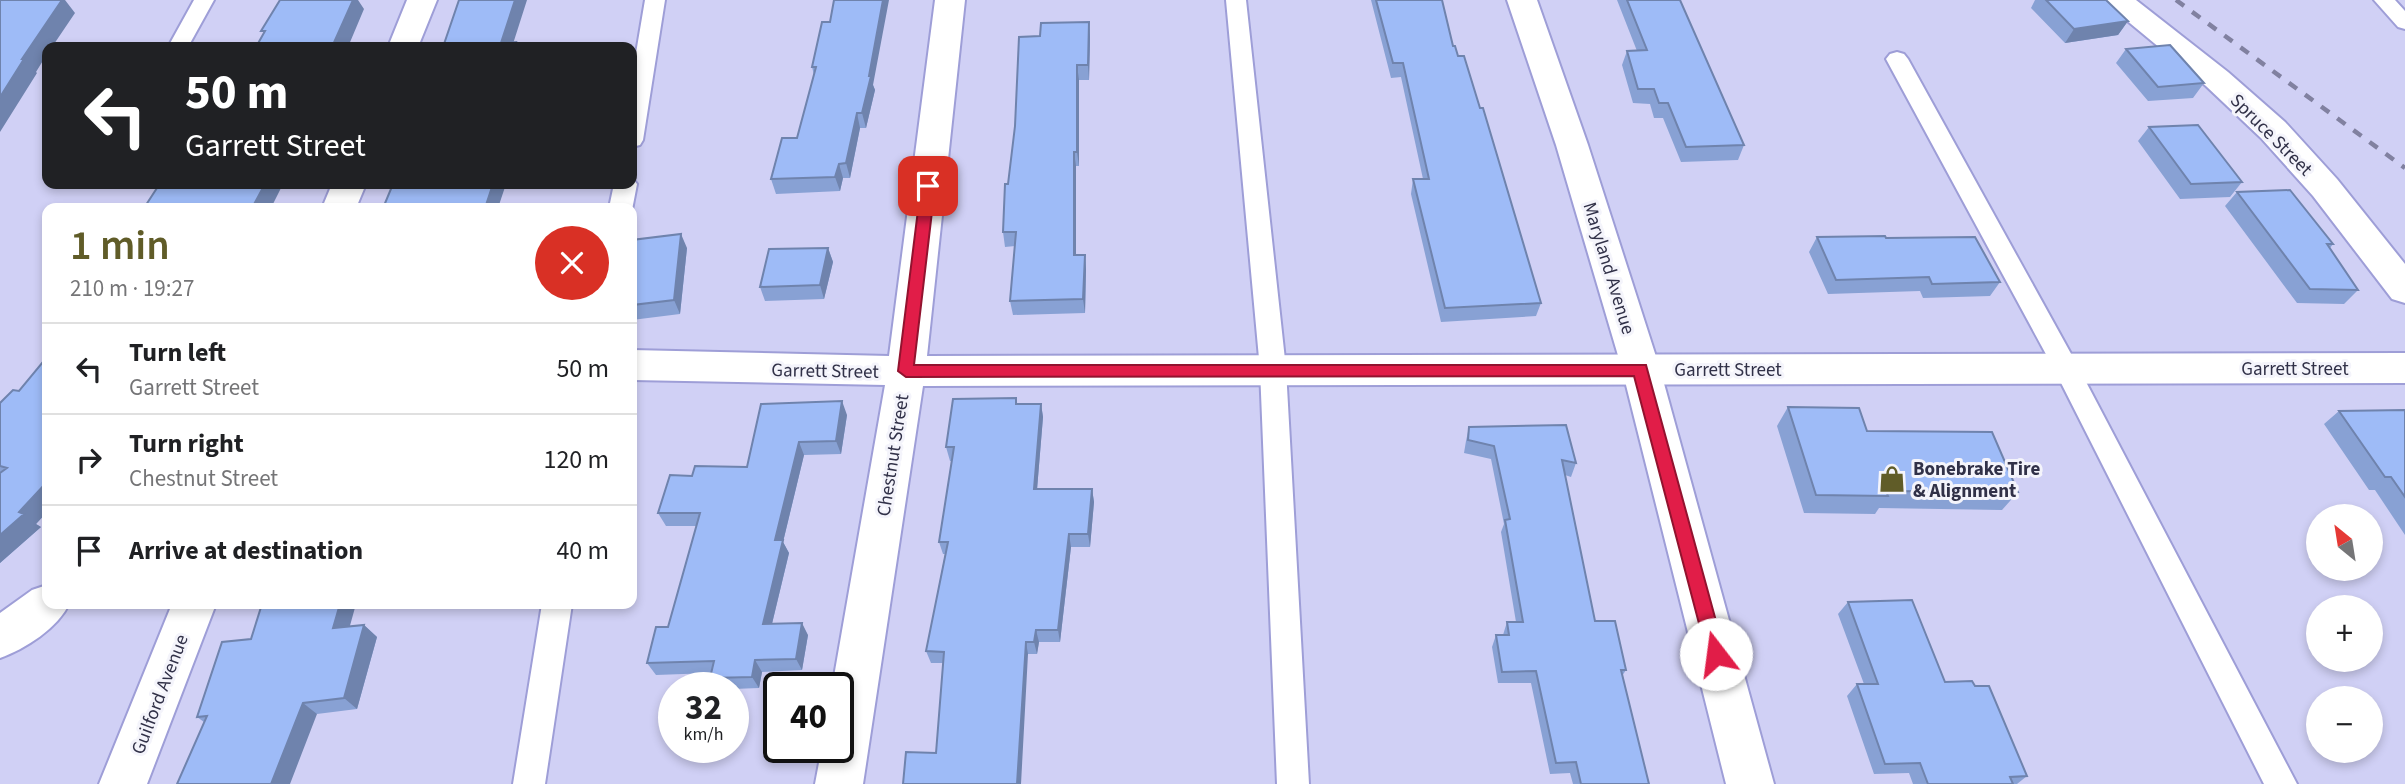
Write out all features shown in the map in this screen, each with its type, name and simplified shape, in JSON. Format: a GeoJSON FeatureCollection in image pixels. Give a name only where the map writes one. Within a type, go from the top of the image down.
{"type":"FeatureCollection","features":[{"type":"Feature","properties":{"kind":"street"},"geometry":{"type":"LineString","coordinates":[[405,42],[422,0]]}},
{"type":"Feature","properties":{"kind":"street","name":"Chestnut Street"},"geometry":{"type":"LineString","coordinates":[[839,784],[906,371],[950,0]]}},
{"type":"Feature","properties":{"kind":"street","name":"Maryland Avenue"},"geometry":{"type":"LineString","coordinates":[[1522,0],[1572,145],[1640,369],[1750,784]]}},
{"type":"Feature","properties":{"kind":"street","name":"Spruce Street"},"geometry":{"type":"LineString","coordinates":[[2118,0],[2211,75],[2273,130],[2325,187],[2405,290]]}},
{"type":"Feature","properties":{"kind":"street","name":"Garrett Street"},"geometry":{"type":"LineString","coordinates":[[637,365],[906,371],[2405,368]]}},
{"type":"Feature","properties":{"kind":"street"},"geometry":{"type":"LineString","coordinates":[[0,638],[42,608]]}},
{"type":"Feature","properties":{"kind":"street","name":"Guilford Avenue"},"geometry":{"type":"LineString","coordinates":[[123,784],[192,609]]}},
{"type":"Feature","properties":{"kind":"lane"},"geometry":{"type":"LineString","coordinates":[[181,42],[204,0]]}},
{"type":"Feature","properties":{"kind":"lane"},"geometry":{"type":"LineString","coordinates":[[637,108],[654,0]]}},
{"type":"Feature","properties":{"kind":"lane"},"geometry":{"type":"LineString","coordinates":[[1236,0],[1273,369],[1293,784]]}},
{"type":"Feature","properties":{"kind":"lane"},"geometry":{"type":"LineString","coordinates":[[2384,0],[2405,23]]}},
{"type":"Feature","properties":{"kind":"lane"},"geometry":{"type":"LineString","coordinates":[[1898,59],[2066,368],[2281,784]]}},
{"type":"Feature","properties":{"kind":"lane"},"geometry":{"type":"LineString","coordinates":[[529,784],[556,609]]}},
{"type":"Feature","properties":{"kind":"building"},"geometry":{"type":"Polygon","coordinates":[[[0,0],[62,0],[0,97],[0,0]]]}},
{"type":"Feature","properties":{"kind":"building"},"geometry":{"type":"Polygon","coordinates":[[[280,0],[353,0],[334,42],[259,42],[265,31],[261,31],[280,0]]]}},
{"type":"Feature","properties":{"kind":"building"},"geometry":{"type":"Polygon","coordinates":[[[459,0],[515,0],[501,42],[445,42],[459,0]]]}},
{"type":"Feature","properties":{"kind":"building"},"geometry":{"type":"Polygon","coordinates":[[[834,0],[883,0],[871,76],[862,113],[857,113],[846,163],[839,164],[835,177],[771,179],[782,138],[797,138],[816,67],[812,67],[822,22],[830,22],[834,0]]]}},
{"type":"Feature","properties":{"kind":"building"},"geometry":{"type":"Polygon","coordinates":[[[1376,0],[1442,0],[1453,46],[1458,56],[1464,56],[1480,108],[1483,108],[1541,303],[1445,308],[1413,179],[1429,179],[1403,63],[1393,63],[1376,0]]]}},
{"type":"Feature","properties":{"kind":"building"},"geometry":{"type":"Polygon","coordinates":[[[1627,0],[1680,0],[1744,145],[1686,147],[1668,103],[1659,103],[1654,89],[1638,89],[1627,51],[1647,50],[1627,0]]]}},
{"type":"Feature","properties":{"kind":"building"},"geometry":{"type":"Polygon","coordinates":[[[2046,0],[2106,0],[2128,21],[2074,29],[2046,0]]]}},
{"type":"Feature","properties":{"kind":"building"},"geometry":{"type":"Polygon","coordinates":[[[1089,22],[1088,65],[1077,65],[1077,152],[1074,152],[1074,255],[1085,255],[1083,299],[1010,301],[1016,232],[1003,232],[1005,184],[1008,184],[1015,126],[1019,37],[1040,36],[1041,23],[1089,22]]]}},
{"type":"Feature","properties":{"kind":"building"},"geometry":{"type":"Polygon","coordinates":[[[2170,45],[2204,83],[2158,87],[2126,49],[2170,45]]]}},
{"type":"Feature","properties":{"kind":"building"},"geometry":{"type":"Polygon","coordinates":[[[2198,125],[2242,182],[2191,184],[2149,127],[2198,125]]]}},
{"type":"Feature","properties":{"kind":"building"},"geometry":{"type":"Polygon","coordinates":[[[156,189],[262,189],[255,203],[147,203],[156,189]]]}},
{"type":"Feature","properties":{"kind":"building"},"geometry":{"type":"Polygon","coordinates":[[[391,189],[491,189],[487,203],[385,203],[391,189]]]}},
{"type":"Feature","properties":{"kind":"building"},"geometry":{"type":"Polygon","coordinates":[[[2290,190],[2333,244],[2327,244],[2358,290],[2310,289],[2237,192],[2290,190]]]}},
{"type":"Feature","properties":{"kind":"building"},"geometry":{"type":"Polygon","coordinates":[[[681,234],[674,300],[637,304],[637,239],[681,234]]]}},
{"type":"Feature","properties":{"kind":"building"},"geometry":{"type":"Polygon","coordinates":[[[1817,237],[1975,237],[2000,282],[1932,284],[1929,277],[1836,280],[1817,237]]]}},
{"type":"Feature","properties":{"kind":"building"},"geometry":{"type":"Polygon","coordinates":[[[828,248],[820,285],[760,287],[769,249],[828,248]]]}},
{"type":"Feature","properties":{"kind":"building"},"geometry":{"type":"Polygon","coordinates":[[[42,363],[42,487],[19,512],[24,514],[0,535],[0,473],[7,468],[0,466],[0,403],[13,390],[19,391],[42,363]]]}},
{"type":"Feature","properties":{"kind":"building"},"geometry":{"type":"Polygon","coordinates":[[[1016,398],[1016,404],[1041,404],[1034,489],[1092,489],[1088,534],[1069,534],[1058,630],[1036,630],[1034,642],[1026,642],[1017,784],[903,784],[906,752],[936,753],[944,652],[926,651],[948,542],[939,542],[954,447],[946,447],[953,399],[1016,398]]]}},
{"type":"Feature","properties":{"kind":"building"},"geometry":{"type":"Polygon","coordinates":[[[842,401],[836,441],[799,442],[775,540],[783,540],[763,624],[802,623],[796,659],[755,660],[752,677],[749,677],[749,672],[711,672],[714,661],[647,663],[656,627],[668,627],[700,513],[658,513],[670,475],[692,476],[695,466],[747,467],[761,404],[842,401]]]}},
{"type":"Feature","properties":{"kind":"building","name":"Bonebrake Tire & Alignment"},"geometry":{"type":"Polygon","coordinates":[[[1788,407],[1859,408],[1867,431],[1992,432],[2018,492],[1886,491],[1888,496],[1816,495],[1788,407]]]}},
{"type":"Feature","properties":{"kind":"building"},"geometry":{"type":"Polygon","coordinates":[[[2405,410],[2405,497],[2391,477],[2385,477],[2339,411],[2405,410]]]}},
{"type":"Feature","properties":{"kind":"building"},"geometry":{"type":"Polygon","coordinates":[[[1566,425],[1576,463],[1562,460],[1595,621],[1615,621],[1626,670],[1621,670],[1649,784],[1581,784],[1576,762],[1556,763],[1536,671],[1502,672],[1496,635],[1509,635],[1507,622],[1523,622],[1505,520],[1510,519],[1494,446],[1468,440],[1469,427],[1566,425]]]}},
{"type":"Feature","properties":{"kind":"building"},"geometry":{"type":"Polygon","coordinates":[[[1912,600],[1945,682],[1972,681],[1975,686],[1989,686],[2027,776],[2010,777],[2013,784],[1928,784],[1920,763],[1885,764],[1857,684],[1878,684],[1848,602],[1912,600]]]}},
{"type":"Feature","properties":{"kind":"building"},"geometry":{"type":"Polygon","coordinates":[[[260,609],[339,609],[333,628],[364,625],[344,698],[303,703],[271,784],[177,784],[207,716],[197,717],[222,642],[251,639],[260,609]]]}},
{"type":"Feature","properties":{"kind":"railway"},"geometry":{"type":"LineString","coordinates":[[2176,0],[2405,168]]}},
{"type":"Feature","properties":{"kind":"place","name":"Bonebrake Tire & Alignment"},"geometry":{"type":"Point","coordinates":[1892,479]}},
{"type":"Feature","properties":{"kind":"route"},"geometry":{"type":"LineString","coordinates":[[928,186],[906,371],[1640,369],[1716,654]]}}]}
